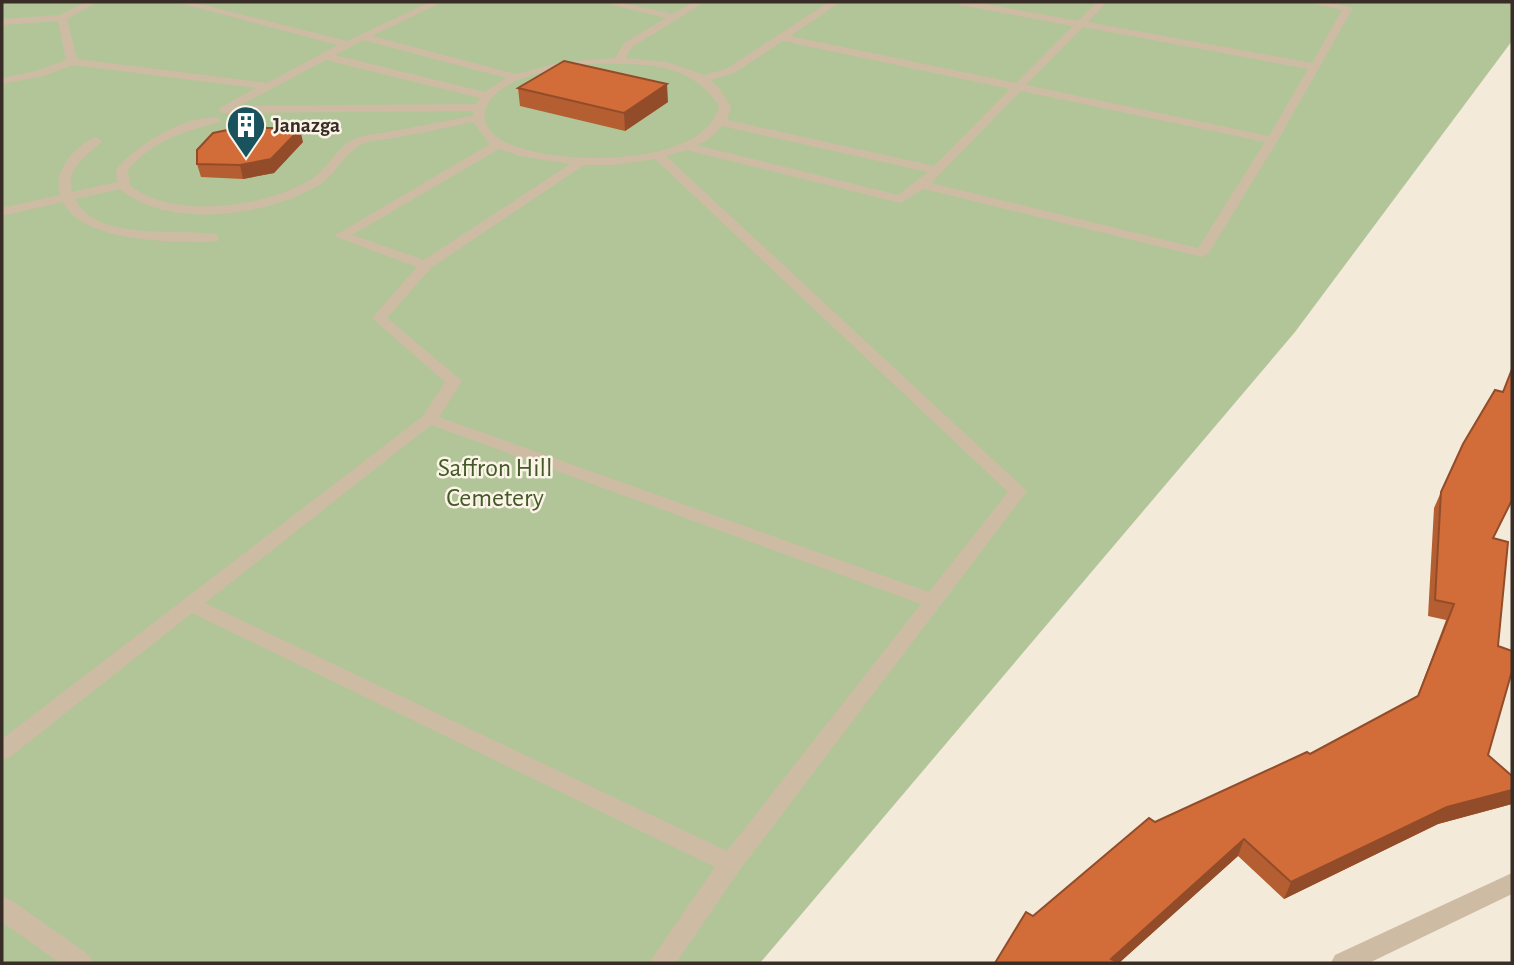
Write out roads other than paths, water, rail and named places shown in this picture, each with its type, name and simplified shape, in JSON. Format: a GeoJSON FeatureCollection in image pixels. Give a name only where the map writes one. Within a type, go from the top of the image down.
{"type":"FeatureCollection","features":[{"type":"Feature","properties":{"kind":"street"},"geometry":{"type":"LineString","coordinates":[[2,22],[62,18],[93,2]]}},
{"type":"Feature","properties":{"kind":"street"},"geometry":{"type":"LineString","coordinates":[[181,2],[347,44]]}},
{"type":"Feature","properties":{"kind":"street"},"geometry":{"type":"LineString","coordinates":[[437,2],[347,44],[224,110],[479,113]]}},
{"type":"Feature","properties":{"kind":"street"},"geometry":{"type":"LineString","coordinates":[[606,2],[675,17]]}},
{"type":"Feature","properties":{"kind":"street"},"geometry":{"type":"LineString","coordinates":[[618,61],[628,45],[700,2]]}},
{"type":"Feature","properties":{"kind":"street"},"geometry":{"type":"LineString","coordinates":[[704,79],[730,71],[835,2]]}},
{"type":"Feature","properties":{"kind":"street"},"geometry":{"type":"LineString","coordinates":[[960,2],[1315,67]]}},
{"type":"Feature","properties":{"kind":"street"},"geometry":{"type":"LineString","coordinates":[[684,146],[900,199],[922,185],[1102,2]]}},
{"type":"Feature","properties":{"kind":"street"},"geometry":{"type":"LineString","coordinates":[[922,185],[1202,253],[1272,140],[1348,8],[1310,2]]}},
{"type":"Feature","properties":{"kind":"street"},"geometry":{"type":"LineString","coordinates":[[62,18],[72,62]]}},
{"type":"Feature","properties":{"kind":"street"},"geometry":{"type":"LineString","coordinates":[[362,37],[517,78]]}},
{"type":"Feature","properties":{"kind":"street"},"geometry":{"type":"LineString","coordinates":[[783,38],[1272,140]]}},
{"type":"Feature","properties":{"kind":"street"},"geometry":{"type":"LineString","coordinates":[[325,57],[487,96]]}},
{"type":"Feature","properties":{"kind":"street"},"geometry":{"type":"LineString","coordinates":[[618,61],[666,66],[704,79],[719,92],[725,106],[720,122],[706,135],[684,146],[657,154],[606,162],[580,162],[524,154],[500,145],[484,132],[479,113],[487,96],[517,78],[564,65],[618,61]]}},
{"type":"Feature","properties":{"kind":"street"},"geometry":{"type":"LineString","coordinates":[[2,80],[39,74],[72,62],[266,86]]}},
{"type":"Feature","properties":{"kind":"street"},"geometry":{"type":"LineString","coordinates":[[216,120],[156,139],[134,154],[122,170],[124,184],[140,199],[168,207],[204,210],[245,206],[284,197],[315,183],[335,168],[344,153],[359,141],[479,113]]}},
{"type":"Feature","properties":{"kind":"street"},"geometry":{"type":"LineString","coordinates":[[720,122],[937,170]]}},
{"type":"Feature","properties":{"kind":"street"},"geometry":{"type":"LineString","coordinates":[[96,141],[75,158],[64,186],[66,196],[81,215],[115,229],[159,237],[213,237]]}},
{"type":"Feature","properties":{"kind":"street"},"geometry":{"type":"LineString","coordinates":[[426,265],[341,236],[483,150],[500,145]]}},
{"type":"Feature","properties":{"kind":"street"},"geometry":{"type":"LineString","coordinates":[[657,154],[1018,491],[731,864],[662,963]]}},
{"type":"Feature","properties":{"kind":"street"},"geometry":{"type":"LineString","coordinates":[[2,751],[429,419],[454,381],[379,318],[426,265],[580,162]]}},
{"type":"Feature","properties":{"kind":"street"},"geometry":{"type":"LineString","coordinates":[[2,212],[124,184]]}},
{"type":"Feature","properties":{"kind":"street"},"geometry":{"type":"LineString","coordinates":[[429,419],[933,601]]}},
{"type":"Feature","properties":{"kind":"street"},"geometry":{"type":"LineString","coordinates":[[191,604],[731,864]]}},
{"type":"Feature","properties":{"kind":"street"},"geometry":{"type":"LineString","coordinates":[[1343,963],[1512,883]]}},
{"type":"Feature","properties":{"kind":"street"},"geometry":{"type":"LineString","coordinates":[[2,908],[80,963]]}},
{"type":"Feature","properties":{"kind":"place","name":"Janazga"},"geometry":{"type":"Point","coordinates":[246,159]}},
{"type":"Feature","properties":{"kind":"park label","name":"Saffron Hill Cemetery"},"geometry":{"type":"Point","coordinates":[495,482]}}]}
